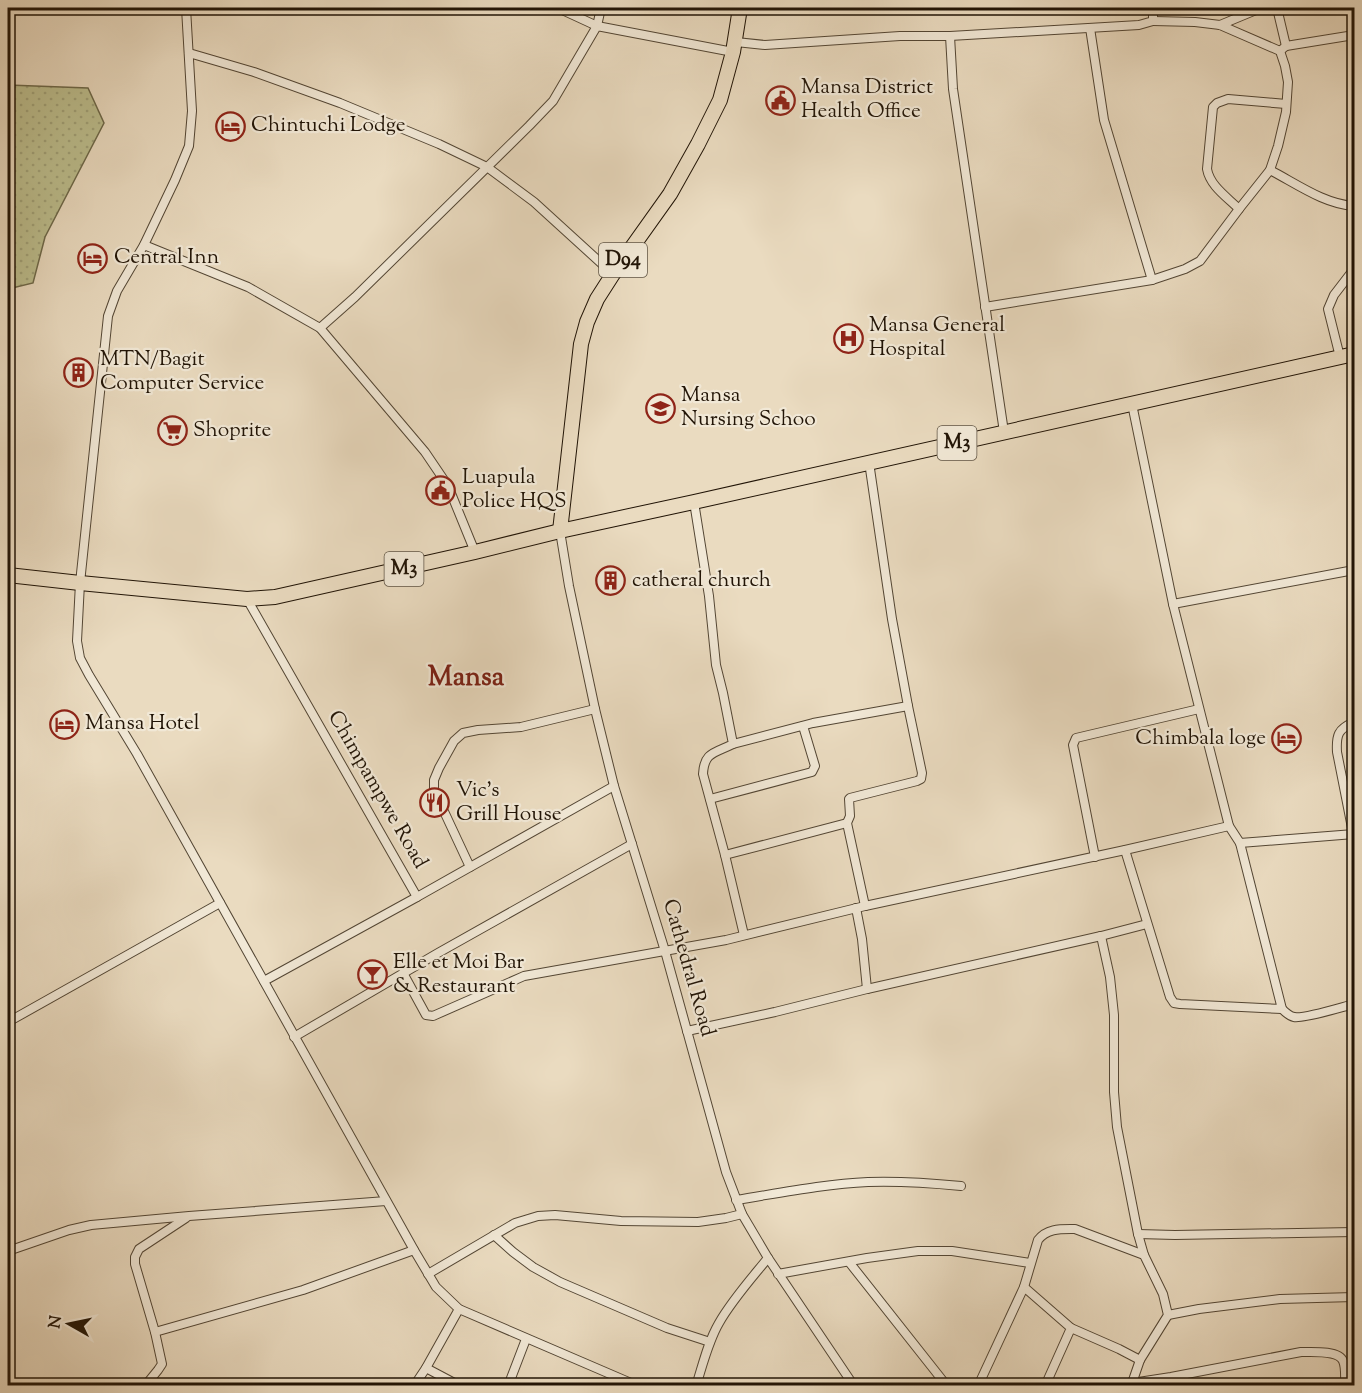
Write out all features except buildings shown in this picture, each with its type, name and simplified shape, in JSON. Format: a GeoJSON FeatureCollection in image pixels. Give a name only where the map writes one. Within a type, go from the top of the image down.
{"type":"FeatureCollection","features":[{"type":"Feature","properties":{"kind":"main road","name":"D94"},"geometry":{"type":"LineString","coordinates":[[560,531],[581,344],[587,322],[597,299],[613,274],[670,194],[720,100],[735,47],[740,8]]}},
{"type":"Feature","properties":{"kind":"main road","name":"M3"},"geometry":{"type":"LineString","coordinates":[[8,575],[247,599],[275,597],[1354,354]]}},
{"type":"Feature","properties":{"kind":"street"},"geometry":{"type":"LineString","coordinates":[[186,8],[192,111],[189,146],[144,244],[117,291],[108,316],[80,583],[77,641],[80,658],[137,754],[436,1287],[459,1309],[638,1386]]}},
{"type":"Feature","properties":{"kind":"street"},"geometry":{"type":"LineString","coordinates":[[558,8],[597,26],[735,47],[900,36],[950,36],[1139,25],[1153,21],[1220,25],[1283,49],[1354,34]]}},
{"type":"Feature","properties":{"kind":"street"},"geometry":{"type":"LineString","coordinates":[[320,328],[355,297],[529,126],[552,100],[597,26],[601,8]]}},
{"type":"Feature","properties":{"kind":"street"},"geometry":{"type":"LineString","coordinates":[[1153,8],[1153,21]]}},
{"type":"Feature","properties":{"kind":"street"},"geometry":{"type":"LineString","coordinates":[[1220,25],[1261,8]]}},
{"type":"Feature","properties":{"kind":"street"},"geometry":{"type":"LineString","coordinates":[[985,308],[1152,280],[1200,261],[1270,170],[1278,146],[1288,82],[1276,8]]}},
{"type":"Feature","properties":{"kind":"street"},"geometry":{"type":"LineString","coordinates":[[1090,28],[1104,120],[1152,280]]}},
{"type":"Feature","properties":{"kind":"street"},"geometry":{"type":"LineString","coordinates":[[950,36],[953,89],[1004,432]]}},
{"type":"Feature","properties":{"kind":"street"},"geometry":{"type":"LineString","coordinates":[[189,53],[254,72],[340,102],[487,167],[534,202],[613,274]]}},
{"type":"Feature","properties":{"kind":"street"},"geometry":{"type":"LineString","coordinates":[[1239,209],[1208,176],[1213,107],[1216,103],[1228,99],[1286,104]]}},
{"type":"Feature","properties":{"kind":"street"},"geometry":{"type":"LineString","coordinates":[[1270,170],[1326,200],[1354,206]]}},
{"type":"Feature","properties":{"kind":"street"},"geometry":{"type":"LineString","coordinates":[[144,244],[248,286],[320,328],[425,452],[448,486],[475,552]]}},
{"type":"Feature","properties":{"kind":"street"},"geometry":{"type":"LineString","coordinates":[[1340,357],[1328,309],[1334,295],[1354,269]]}},
{"type":"Feature","properties":{"kind":"street"},"geometry":{"type":"LineString","coordinates":[[1132,404],[1173,604],[1199,709],[1229,826],[1240,843],[1282,1009],[1294,1017],[1303,1017],[1354,1004]]}},
{"type":"Feature","properties":{"kind":"street"},"geometry":{"type":"LineString","coordinates":[[867,989],[860,907],[848,823],[849,801],[850,798],[917,781],[921,779],[922,773],[892,619],[869,462]]}},
{"type":"Feature","properties":{"kind":"street"},"geometry":{"type":"LineString","coordinates":[[694,502],[709,596],[716,665],[733,744]]}},
{"type":"Feature","properties":{"kind":"street","name":"Cathedral Road"},"geometry":{"type":"LineString","coordinates":[[560,531],[595,709],[614,786],[665,951],[726,1172],[742,1214],[768,1258],[854,1386]]}},
{"type":"Feature","properties":{"kind":"street"},"geometry":{"type":"LineString","coordinates":[[1173,604],[1354,570]]}},
{"type":"Feature","properties":{"kind":"street","name":"Chimpampwe Road"},"geometry":{"type":"LineString","coordinates":[[247,599],[417,897],[614,786]]}},
{"type":"Feature","properties":{"kind":"street"},"geometry":{"type":"LineString","coordinates":[[744,935],[703,774],[705,760],[733,744],[803,726],[908,706]]}},
{"type":"Feature","properties":{"kind":"street"},"geometry":{"type":"LineString","coordinates":[[470,867],[434,790],[434,780],[454,741],[463,733],[478,729],[521,727],[595,709]]}},
{"type":"Feature","properties":{"kind":"street"},"geometry":{"type":"LineString","coordinates":[[1095,857],[1073,745],[1076,738],[1199,709]]}},
{"type":"Feature","properties":{"kind":"street"},"geometry":{"type":"LineString","coordinates":[[1240,843],[1354,836],[1336,741],[1339,733],[1354,722]]}},
{"type":"Feature","properties":{"kind":"street"},"geometry":{"type":"LineString","coordinates":[[710,799],[812,772],[815,766],[803,726]]}},
{"type":"Feature","properties":{"kind":"street"},"geometry":{"type":"LineString","coordinates":[[725,855],[848,823]]}},
{"type":"Feature","properties":{"kind":"street"},"geometry":{"type":"LineString","coordinates":[[403,974],[426,1015],[429,1016],[524,976],[744,935],[860,907],[1229,826]]}},
{"type":"Feature","properties":{"kind":"street"},"geometry":{"type":"LineString","coordinates":[[294,1037],[632,844]]}},
{"type":"Feature","properties":{"kind":"street"},"geometry":{"type":"LineString","coordinates":[[1125,850],[1170,997],[1174,1002],[1282,1009]]}},
{"type":"Feature","properties":{"kind":"street"},"geometry":{"type":"LineString","coordinates":[[264,981],[417,897]]}},
{"type":"Feature","properties":{"kind":"street"},"geometry":{"type":"LineString","coordinates":[[8,1022],[219,903]]}},
{"type":"Feature","properties":{"kind":"street"},"geometry":{"type":"LineString","coordinates":[[687,1031],[1147,924]]}},
{"type":"Feature","properties":{"kind":"street"},"geometry":{"type":"LineString","coordinates":[[1101,936],[1110,976],[1114,1015],[1114,1092],[1117,1127],[1138,1234],[1144,1255],[1164,1294],[1168,1315],[1140,1360],[1132,1384],[1301,1352],[1321,1352],[1342,1358],[1345,1386]]}},
{"type":"Feature","properties":{"kind":"street"},"geometry":{"type":"LineString","coordinates":[[736,1200],[868,1182],[919,1182],[961,1186]]}},
{"type":"Feature","properties":{"kind":"street"},"geometry":{"type":"LineString","coordinates":[[8,1251],[69,1230],[91,1225],[386,1201]]}},
{"type":"Feature","properties":{"kind":"street"},"geometry":{"type":"LineString","coordinates":[[428,1274],[515,1223],[538,1216],[555,1215],[621,1221],[698,1222],[742,1214]]}},
{"type":"Feature","properties":{"kind":"street"},"geometry":{"type":"LineString","coordinates":[[145,1386],[162,1364],[135,1257],[139,1249],[189,1216]]}},
{"type":"Feature","properties":{"kind":"street"},"geometry":{"type":"LineString","coordinates":[[978,1386],[1024,1287],[1030,1263],[1042,1235],[1047,1232],[1075,1229],[1144,1255]]}},
{"type":"Feature","properties":{"kind":"street"},"geometry":{"type":"LineString","coordinates":[[1138,1234],[1354,1232]]}},
{"type":"Feature","properties":{"kind":"street"},"geometry":{"type":"LineString","coordinates":[[494,1235],[533,1267],[560,1282],[667,1328],[710,1342]]}},
{"type":"Feature","properties":{"kind":"street"},"geometry":{"type":"LineString","coordinates":[[155,1332],[303,1290],[414,1250]]}},
{"type":"Feature","properties":{"kind":"street"},"geometry":{"type":"LineString","coordinates":[[778,1274],[918,1251],[952,1251],[1030,1263]]}},
{"type":"Feature","properties":{"kind":"street"},"geometry":{"type":"LineString","coordinates":[[696,1386],[710,1342],[725,1314],[768,1258]]}},
{"type":"Feature","properties":{"kind":"street"},"geometry":{"type":"LineString","coordinates":[[849,1262],[946,1386]]}},
{"type":"Feature","properties":{"kind":"street"},"geometry":{"type":"LineString","coordinates":[[1024,1287],[1071,1328],[1140,1360]]}},
{"type":"Feature","properties":{"kind":"street"},"geometry":{"type":"LineString","coordinates":[[1168,1315],[1280,1299],[1354,1297]]}},
{"type":"Feature","properties":{"kind":"street"},"geometry":{"type":"LineString","coordinates":[[414,1386],[459,1309]]}},
{"type":"Feature","properties":{"kind":"street"},"geometry":{"type":"LineString","coordinates":[[1045,1386],[1071,1328]]}},
{"type":"Feature","properties":{"kind":"street"},"geometry":{"type":"LineString","coordinates":[[508,1386],[526,1339]]}},
{"type":"Feature","properties":{"kind":"street"},"geometry":{"type":"LineString","coordinates":[[426,1368],[460,1386]]}},
{"type":"Feature","properties":{"kind":"green space"},"geometry":{"type":"Polygon","coordinates":[[[8,85],[88,88],[104,123],[45,237],[33,283],[8,289],[8,85]]]}},
{"type":"Feature","properties":{"kind":"place","name":"Mansa District Health Office"},"geometry":{"type":"Point","coordinates":[780,100]}},
{"type":"Feature","properties":{"kind":"place","name":"Chintuchi Lodge"},"geometry":{"type":"Point","coordinates":[230,126]}},
{"type":"Feature","properties":{"kind":"place","name":"Central Inn"},"geometry":{"type":"Point","coordinates":[93,258]}},
{"type":"Feature","properties":{"kind":"place","name":"Mansa General Hospital"},"geometry":{"type":"Point","coordinates":[848,338]}},
{"type":"Feature","properties":{"kind":"place","name":"MTN/Bagit Computer Service"},"geometry":{"type":"Point","coordinates":[79,372]}},
{"type":"Feature","properties":{"kind":"place","name":"Mansa Nursing Schoo"},"geometry":{"type":"Point","coordinates":[660,408]}},
{"type":"Feature","properties":{"kind":"place","name":"Shoprite"},"geometry":{"type":"Point","coordinates":[172,431]}},
{"type":"Feature","properties":{"kind":"place","name":"Luapula Police HQS"},"geometry":{"type":"Point","coordinates":[441,490]}},
{"type":"Feature","properties":{"kind":"place","name":"catheral church"},"geometry":{"type":"Point","coordinates":[611,581]}},
{"type":"Feature","properties":{"kind":"place","name":"Mansa Hotel"},"geometry":{"type":"Point","coordinates":[64,724]}},
{"type":"Feature","properties":{"kind":"place","name":"Chimbala loge"},"geometry":{"type":"Point","coordinates":[1287,739]}},
{"type":"Feature","properties":{"kind":"place","name":"Vic's Grill House"},"geometry":{"type":"Point","coordinates":[435,803]}},
{"type":"Feature","properties":{"kind":"place","name":"Elle et Moi Bar & Restaurant"},"geometry":{"type":"Point","coordinates":[372,975]}},
{"type":"Feature","properties":{"kind":"district","name":"Mansa"},"geometry":{"type":"Point","coordinates":[466,678]}}]}
